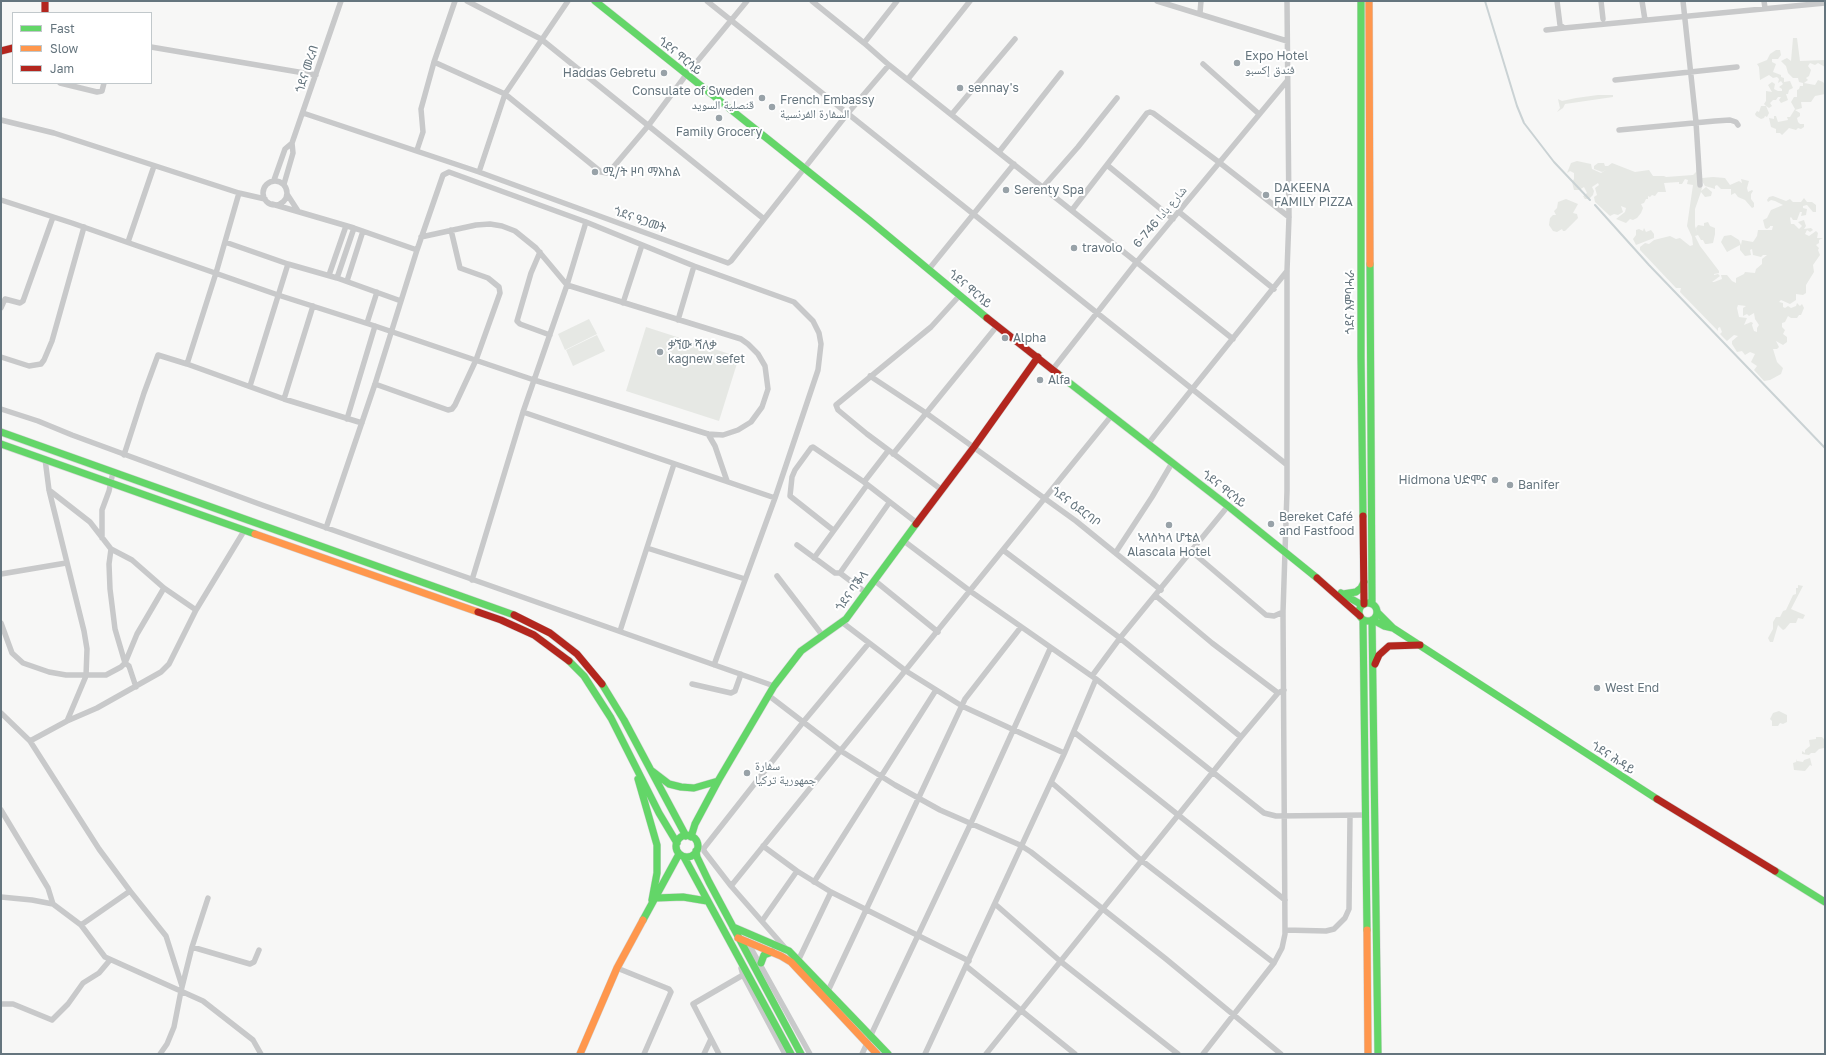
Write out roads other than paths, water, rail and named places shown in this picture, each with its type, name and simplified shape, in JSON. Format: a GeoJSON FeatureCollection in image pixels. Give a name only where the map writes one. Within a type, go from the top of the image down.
{"type":"FeatureCollection","features":[{"type":"Feature","properties":{"kind":"main road"},"geometry":{"type":"LineString","coordinates":[[45,1],[45,12]]}},
{"type":"Feature","properties":{"kind":"main road","name":"ጎደና ዋርሳይ"},"geometry":{"type":"LineString","coordinates":[[595,1],[929,269],[997,326],[1228,506],[1285,554],[1333,591],[1362,618]]}},
{"type":"Feature","properties":{"kind":"main road","name":"ጎደና እምባሓራ"},"geometry":{"type":"LineString","coordinates":[[1361,1],[1363,605]]}},
{"type":"Feature","properties":{"kind":"main road","name":"ጎደና እምባሓራ"},"geometry":{"type":"LineString","coordinates":[[1369,1],[1372,604]]}},
{"type":"Feature","properties":{"kind":"main road"},"geometry":{"type":"LineString","coordinates":[[1,51],[12,48]]}},
{"type":"Feature","properties":{"kind":"main road","name":"ጎደና ባቕላ"},"geometry":{"type":"LineString","coordinates":[[689,836],[718,781],[774,686],[802,651],[842,623],[974,447],[1038,357]]}},
{"type":"Feature","properties":{"kind":"main road"},"geometry":{"type":"LineString","coordinates":[[1,432],[510,613],[550,633],[577,654],[600,681],[624,720],[646,764],[689,836],[696,841],[696,851],[699,863],[744,940],[801,1054]]}},
{"type":"Feature","properties":{"kind":"main road"},"geometry":{"type":"LineString","coordinates":[[1,444],[244,531],[501,620],[534,635],[564,656],[584,676],[611,718],[637,771],[677,843],[677,849],[682,855],[726,934],[791,1054]]}},
{"type":"Feature","properties":{"kind":"main road"},"geometry":{"type":"LineString","coordinates":[[296,549],[300,539]]}},
{"type":"Feature","properties":{"kind":"main road"},"geometry":{"type":"LineString","coordinates":[[1343,594],[1357,592],[1364,581]]}},
{"type":"Feature","properties":{"kind":"main road"},"geometry":{"type":"LineString","coordinates":[[1333,591],[1343,594],[1363,605],[1372,604],[1376,608],[1377,612],[1393,628]]}},
{"type":"Feature","properties":{"kind":"main road"},"geometry":{"type":"LineString","coordinates":[[1363,605],[1360,608],[1362,618],[1368,1054]]}},
{"type":"Feature","properties":{"kind":"main road"},"geometry":{"type":"LineString","coordinates":[[1377,612],[1373,620],[1374,836],[1378,1054]]}},
{"type":"Feature","properties":{"kind":"main road"},"geometry":{"type":"LineString","coordinates":[[1362,618],[1373,620],[1393,628]]}},
{"type":"Feature","properties":{"kind":"main road","name":"ጎደና ሕዳይ"},"geometry":{"type":"LineString","coordinates":[[1393,628],[1687,818],[1825,902]]}},
{"type":"Feature","properties":{"kind":"main road"},"geometry":{"type":"LineString","coordinates":[[1374,673],[1379,655],[1389,646],[1421,645]]}},
{"type":"Feature","properties":{"kind":"main road"},"geometry":{"type":"LineString","coordinates":[[646,764],[665,781],[681,787],[694,788],[718,781]]}},
{"type":"Feature","properties":{"kind":"main road"},"geometry":{"type":"LineString","coordinates":[[637,771],[638,782],[656,842],[657,851],[657,873],[650,907]]}},
{"type":"Feature","properties":{"kind":"main road"},"geometry":{"type":"LineString","coordinates":[[677,843],[681,838],[689,836]]}},
{"type":"Feature","properties":{"kind":"main road"},"geometry":{"type":"LineString","coordinates":[[682,855],[690,857],[696,851]]}},
{"type":"Feature","properties":{"kind":"main road"},"geometry":{"type":"LineString","coordinates":[[580,1054],[617,968],[650,907],[682,855]]}},
{"type":"Feature","properties":{"kind":"main road"},"geometry":{"type":"LineString","coordinates":[[656,898],[679,897],[707,901]]}},
{"type":"Feature","properties":{"kind":"main road"},"geometry":{"type":"LineString","coordinates":[[719,922],[789,951],[888,1054]]}},
{"type":"Feature","properties":{"kind":"main road"},"geometry":{"type":"LineString","coordinates":[[726,934],[772,952],[791,962],[877,1054]]}},
{"type":"Feature","properties":{"kind":"main road"},"geometry":{"type":"LineString","coordinates":[[761,964],[764,955],[772,952]]}},
{"type":"Feature","properties":{"kind":"street","name":"ጎደና መረብ"},"geometry":{"type":"LineString","coordinates":[[284,184],[293,152],[292,143],[341,1]]}},
{"type":"Feature","properties":{"kind":"street"},"geometry":{"type":"LineString","coordinates":[[417,150],[423,132],[421,109],[434,62],[454,1]]}},
{"type":"Feature","properties":{"kind":"street"},"geometry":{"type":"LineString","coordinates":[[467,1],[541,39],[764,219]]}},
{"type":"Feature","properties":{"kind":"street"},"geometry":{"type":"LineString","coordinates":[[479,172],[505,94],[568,1]]}},
{"type":"Feature","properties":{"kind":"street"},"geometry":{"type":"LineString","coordinates":[[707,1],[1286,464]]}},
{"type":"Feature","properties":{"kind":"street"},"geometry":{"type":"LineString","coordinates":[[434,62],[505,94],[601,172],[606,173],[610,171],[648,126],[686,75],[747,1]]}},
{"type":"Feature","properties":{"kind":"street"},"geometry":{"type":"LineString","coordinates":[[812,1],[889,65],[1233,339]]}},
{"type":"Feature","properties":{"kind":"street"},"geometry":{"type":"LineString","coordinates":[[818,7],[823,1]]}},
{"type":"Feature","properties":{"kind":"street"},"geometry":{"type":"LineString","coordinates":[[864,43],[897,1]]}},
{"type":"Feature","properties":{"kind":"street"},"geometry":{"type":"LineString","coordinates":[[908,79],[970,1]]}},
{"type":"Feature","properties":{"kind":"street"},"geometry":{"type":"LineString","coordinates":[[1158,1],[1287,41]]}},
{"type":"Feature","properties":{"kind":"street"},"geometry":{"type":"LineString","coordinates":[[1200,13],[1201,1]]}},
{"type":"Feature","properties":{"kind":"street"},"geometry":{"type":"LineString","coordinates":[[1203,1054],[1274,963],[1282,948],[1285,930],[1283,612],[1289,217],[1287,1]]}},
{"type":"Feature","properties":{"kind":"street"},"geometry":{"type":"LineString","coordinates":[[1557,1],[1560,25],[1564,28]]}},
{"type":"Feature","properties":{"kind":"street"},"geometry":{"type":"LineString","coordinates":[[1602,1],[1603,19]]}},
{"type":"Feature","properties":{"kind":"street"},"geometry":{"type":"LineString","coordinates":[[1642,1],[1645,20]]}},
{"type":"Feature","properties":{"kind":"street"},"geometry":{"type":"LineString","coordinates":[[1683,1],[1696,122],[1700,185]]}},
{"type":"Feature","properties":{"kind":"street"},"geometry":{"type":"LineString","coordinates":[[1764,1],[1765,8]]}},
{"type":"Feature","properties":{"kind":"street"},"geometry":{"type":"LineString","coordinates":[[1546,30],[1825,3]]}},
{"type":"Feature","properties":{"kind":"street"},"geometry":{"type":"LineString","coordinates":[[952,114],[1016,39]]}},
{"type":"Feature","properties":{"kind":"street"},"geometry":{"type":"LineString","coordinates":[[152,47],[316,75]]}},
{"type":"Feature","properties":{"kind":"street"},"geometry":{"type":"LineString","coordinates":[[1202,64],[1259,114]]}},
{"type":"Feature","properties":{"kind":"street","name":"ጎደና ዓጋመት"},"geometry":{"type":"LineString","coordinates":[[303,113],[479,172],[724,263],[731,261],[889,65]]}},
{"type":"Feature","properties":{"kind":"street"},"geometry":{"type":"LineString","coordinates":[[1615,80],[1737,67]]}},
{"type":"Feature","properties":{"kind":"street"},"geometry":{"type":"LineString","coordinates":[[999,152],[1061,73]]}},
{"type":"Feature","properties":{"kind":"street","name":"شارع بادا 746-6"},"geometry":{"type":"LineString","coordinates":[[1053,369],[1136,263],[1287,81]]}},
{"type":"Feature","properties":{"kind":"street"},"geometry":{"type":"LineString","coordinates":[[64,84],[97,92],[102,91],[104,84]]}},
{"type":"Feature","properties":{"kind":"street"},"geometry":{"type":"LineString","coordinates":[[1044,187],[1117,98]]}},
{"type":"Feature","properties":{"kind":"street"},"geometry":{"type":"LineString","coordinates":[[1072,210],[1147,113],[1150,112],[1220,163],[1289,217]]}},
{"type":"Feature","properties":{"kind":"street"},"geometry":{"type":"LineString","coordinates":[[1,120],[54,133],[239,193],[265,199],[272,204],[354,228],[417,250]]}},
{"type":"Feature","properties":{"kind":"street"},"geometry":{"type":"LineString","coordinates":[[1619,130],[1730,120],[1736,122],[1738,125]]}},
{"type":"Feature","properties":{"kind":"street","name":"ጎደና መረብ"},"geometry":{"type":"LineString","coordinates":[[274,180],[285,149],[292,143]]}},
{"type":"Feature","properties":{"kind":"street"},"geometry":{"type":"LineString","coordinates":[[929,269],[1014,164]]}},
{"type":"Feature","properties":{"kind":"street"},"geometry":{"type":"LineString","coordinates":[[280,165],[288,168]]}},
{"type":"Feature","properties":{"kind":"street"},"geometry":{"type":"LineString","coordinates":[[128,242],[154,166]]}},
{"type":"Feature","properties":{"kind":"street"},"geometry":{"type":"LineString","coordinates":[[1107,166],[1173,219]]}},
{"type":"Feature","properties":{"kind":"street"},"geometry":{"type":"LineString","coordinates":[[326,528],[375,384],[421,237],[443,175],[449,172],[586,222],[694,266],[794,302],[806,312],[819,333],[821,344],[818,370],[775,498],[714,665]]}},
{"type":"Feature","properties":{"kind":"street"},"geometry":{"type":"LineString","coordinates":[[265,199],[264,190],[267,184],[274,180],[284,184],[287,194],[298,211]]}},
{"type":"Feature","properties":{"kind":"street"},"geometry":{"type":"LineString","coordinates":[[249,195],[264,190]]}},
{"type":"Feature","properties":{"kind":"street"},"geometry":{"type":"LineString","coordinates":[[187,364],[216,273],[239,193]]}},
{"type":"Feature","properties":{"kind":"street"},"geometry":{"type":"LineString","coordinates":[[272,204],[277,205],[284,201],[287,194]]}},
{"type":"Feature","properties":{"kind":"street"},"geometry":{"type":"LineString","coordinates":[[1,200],[128,242],[278,295],[392,331],[534,380],[708,434],[723,435],[738,430],[750,422],[762,407],[768,389],[767,374],[758,354],[741,339],[567,285],[540,252],[525,237],[502,226],[490,224],[476,225],[421,237]]}},
{"type":"Feature","properties":{"kind":"street"},"geometry":{"type":"LineString","coordinates":[[1179,212],[1274,289]]}},
{"type":"Feature","properties":{"kind":"street"},"geometry":{"type":"LineString","coordinates":[[1,308],[5,299],[20,303],[23,301],[53,217]]}},
{"type":"Feature","properties":{"kind":"street"},"geometry":{"type":"LineString","coordinates":[[472,580],[522,412],[567,285],[586,222]]}},
{"type":"Feature","properties":{"kind":"street"},"geometry":{"type":"LineString","coordinates":[[329,275],[346,226]]}},
{"type":"Feature","properties":{"kind":"street"},"geometry":{"type":"LineString","coordinates":[[1,357],[30,366],[41,364],[44,360],[52,341],[84,227]]}},
{"type":"Feature","properties":{"kind":"street"},"geometry":{"type":"LineString","coordinates":[[337,278],[354,228]]}},
{"type":"Feature","properties":{"kind":"street"},"geometry":{"type":"LineString","coordinates":[[375,384],[448,410],[452,409],[476,360],[500,292],[499,287],[488,278],[460,268],[451,230]]}},
{"type":"Feature","properties":{"kind":"street"},"geometry":{"type":"LineString","coordinates":[[347,281],[363,231]]}},
{"type":"Feature","properties":{"kind":"street"},"geometry":{"type":"LineString","coordinates":[[225,242],[288,264],[347,281],[401,302]]}},
{"type":"Feature","properties":{"kind":"street"},"geometry":{"type":"LineString","coordinates":[[623,303],[642,245]]}},
{"type":"Feature","properties":{"kind":"street"},"geometry":{"type":"LineString","coordinates":[[540,252],[531,273],[517,321],[520,324],[550,335]]}},
{"type":"Feature","properties":{"kind":"street"},"geometry":{"type":"LineString","coordinates":[[250,386],[288,264]]}},
{"type":"Feature","properties":{"kind":"street"},"geometry":{"type":"LineString","coordinates":[[678,320],[694,266]]}},
{"type":"Feature","properties":{"kind":"street"},"geometry":{"type":"LineString","coordinates":[[1148,444],[1287,271]]}},
{"type":"Feature","properties":{"kind":"street"},"geometry":{"type":"LineString","coordinates":[[367,323],[377,292]]}},
{"type":"Feature","properties":{"kind":"street"},"geometry":{"type":"LineString","coordinates":[[942,490],[891,452],[836,407],[837,403],[931,327],[960,295]]}},
{"type":"Feature","properties":{"kind":"street"},"geometry":{"type":"LineString","coordinates":[[284,399],[313,306]]}},
{"type":"Feature","properties":{"kind":"street"},"geometry":{"type":"LineString","coordinates":[[347,419],[375,326]]}},
{"type":"Feature","properties":{"kind":"street"},"geometry":{"type":"LineString","coordinates":[[814,558],[866,483],[926,413],[997,326]]}},
{"type":"Feature","properties":{"kind":"street"},"geometry":{"type":"LineString","coordinates":[[124,455],[157,356],[187,364],[284,399],[362,423]]}},
{"type":"Feature","properties":{"kind":"street","name":"ጎደና ዕደርባቦ"},"geometry":{"type":"LineString","coordinates":[[870,376],[926,413],[1045,498],[1116,552],[1161,590]]}},
{"type":"Feature","properties":{"kind":"street"},"geometry":{"type":"LineString","coordinates":[[1,409],[38,421],[124,455],[326,528],[774,686]]}},
{"type":"Feature","properties":{"kind":"street"},"geometry":{"type":"LineString","coordinates":[[522,412],[775,498]]}},
{"type":"Feature","properties":{"kind":"street"},"geometry":{"type":"LineString","coordinates":[[732,886],[1112,415]]}},
{"type":"Feature","properties":{"kind":"street"},"geometry":{"type":"LineString","coordinates":[[708,434],[715,446],[727,481]]}},
{"type":"Feature","properties":{"kind":"street"},"geometry":{"type":"LineString","coordinates":[[833,530],[791,499],[790,487],[795,470],[813,447],[866,483],[889,503],[917,523]]}},
{"type":"Feature","properties":{"kind":"street"},"geometry":{"type":"LineString","coordinates":[[46,459],[49,490],[84,631],[87,656],[86,676],[67,721]]}},
{"type":"Feature","properties":{"kind":"street"},"geometry":{"type":"LineString","coordinates":[[1116,552],[1172,463]]}},
{"type":"Feature","properties":{"kind":"street"},"geometry":{"type":"LineString","coordinates":[[620,631],[674,464]]}},
{"type":"Feature","properties":{"kind":"street"},"geometry":{"type":"LineString","coordinates":[[102,538],[102,510],[110,491],[110,482],[113,472]]}},
{"type":"Feature","properties":{"kind":"street"},"geometry":{"type":"LineString","coordinates":[[49,490],[86,518],[111,549],[132,560],[164,588],[196,610]]}},
{"type":"Feature","properties":{"kind":"street"},"geometry":{"type":"LineString","coordinates":[[840,573],[889,503]]}},
{"type":"Feature","properties":{"kind":"street"},"geometry":{"type":"LineString","coordinates":[[925,1054],[968,964],[1020,845],[1074,732],[1094,678],[1120,638],[1161,590],[1228,506]]}},
{"type":"Feature","properties":{"kind":"street"},"geometry":{"type":"LineString","coordinates":[[30,741],[67,721],[97,708],[136,688],[161,672],[169,664],[196,610],[244,531]]}},
{"type":"Feature","properties":{"kind":"street"},"geometry":{"type":"LineString","coordinates":[[904,542],[1050,649],[1094,678],[1264,813],[1269,815],[1285,816],[1365,815]]}},
{"type":"Feature","properties":{"kind":"street"},"geometry":{"type":"LineString","coordinates":[[797,545],[835,573],[840,573],[865,592]]}},
{"type":"Feature","properties":{"kind":"street"},"geometry":{"type":"LineString","coordinates":[[647,548],[745,579]]}},
{"type":"Feature","properties":{"kind":"street"},"geometry":{"type":"LineString","coordinates":[[111,549],[109,564],[111,605],[125,663],[129,666],[136,688]]}},
{"type":"Feature","properties":{"kind":"street"},"geometry":{"type":"LineString","coordinates":[[1002,550],[1120,638],[1241,737]]}},
{"type":"Feature","properties":{"kind":"street"},"geometry":{"type":"LineString","coordinates":[[1191,551],[1266,615],[1274,616],[1283,612]]}},
{"type":"Feature","properties":{"kind":"street"},"geometry":{"type":"LineString","coordinates":[[1,574],[66,563]]}},
{"type":"Feature","properties":{"kind":"street"},"geometry":{"type":"LineString","coordinates":[[777,576],[823,636]]}},
{"type":"Feature","properties":{"kind":"street"},"geometry":{"type":"LineString","coordinates":[[874,580],[938,632]]}},
{"type":"Feature","properties":{"kind":"street"},"geometry":{"type":"LineString","coordinates":[[1,623],[12,652],[23,663],[49,672],[86,676],[106,675],[121,667],[125,663],[141,627],[164,588]]}},
{"type":"Feature","properties":{"kind":"street"},"geometry":{"type":"LineString","coordinates":[[1156,596],[1212,643],[1278,693]]}},
{"type":"Feature","properties":{"kind":"street"},"geometry":{"type":"LineString","coordinates":[[842,623],[906,671],[962,706],[1012,731],[1064,753]]}},
{"type":"Feature","properties":{"kind":"street"},"geometry":{"type":"LineString","coordinates":[[828,992],[965,699],[1020,627]]}},
{"type":"Feature","properties":{"kind":"street"},"geometry":{"type":"LineString","coordinates":[[789,951],[732,886],[704,851],[706,845],[804,721],[869,643]]}},
{"type":"Feature","properties":{"kind":"street"},"geometry":{"type":"LineString","coordinates":[[862,1054],[917,934],[971,823],[1050,649]]}},
{"type":"Feature","properties":{"kind":"street"},"geometry":{"type":"LineString","coordinates":[[692,684],[731,693],[735,691],[741,674]]}},
{"type":"Feature","properties":{"kind":"street"},"geometry":{"type":"LineString","coordinates":[[814,882],[936,690]]}},
{"type":"Feature","properties":{"kind":"street"},"geometry":{"type":"LineString","coordinates":[[986,1054],[1141,860],[1179,816],[1241,737],[1278,693],[1284,690]]}},
{"type":"Feature","properties":{"kind":"street"},"geometry":{"type":"LineString","coordinates":[[768,695],[804,721],[841,751],[918,799],[1020,845],[1031,852],[1281,1054]]}},
{"type":"Feature","properties":{"kind":"street"},"geometry":{"type":"LineString","coordinates":[[1,713],[30,741],[99,849],[166,936],[182,988]]}},
{"type":"Feature","properties":{"kind":"street"},"geometry":{"type":"LineString","coordinates":[[1074,732],[1285,900]]}},
{"type":"Feature","properties":{"kind":"street"},"geometry":{"type":"LineString","coordinates":[[1051,782],[1141,860],[1274,963]]}},
{"type":"Feature","properties":{"kind":"street"},"geometry":{"type":"LineString","coordinates":[[1,810],[48,888],[53,904]]}},
{"type":"Feature","properties":{"kind":"street"},"geometry":{"type":"LineString","coordinates":[[1285,930],[1326,931],[1334,929],[1345,918],[1349,909],[1350,816]]}},
{"type":"Feature","properties":{"kind":"street"},"geometry":{"type":"LineString","coordinates":[[763,846],[797,871],[831,892],[867,911],[917,934],[968,964],[1020,1011],[1073,1053]]}},
{"type":"Feature","properties":{"kind":"street"},"geometry":{"type":"LineString","coordinates":[[762,921],[797,871]]}},
{"type":"Feature","properties":{"kind":"street"},"geometry":{"type":"LineString","coordinates":[[81,924],[130,891]]}},
{"type":"Feature","properties":{"kind":"street"},"geometry":{"type":"LineString","coordinates":[[798,961],[831,892]]}},
{"type":"Feature","properties":{"kind":"street"},"geometry":{"type":"LineString","coordinates":[[1,897],[53,904],[81,924],[101,953],[110,960],[182,988],[203,1001],[253,1040],[261,1054]]}},
{"type":"Feature","properties":{"kind":"street"},"geometry":{"type":"LineString","coordinates":[[160,1054],[167,1044],[174,1027],[192,947],[208,898]]}},
{"type":"Feature","properties":{"kind":"street"},"geometry":{"type":"LineString","coordinates":[[995,904],[1060,961],[1178,1054]]}},
{"type":"Feature","properties":{"kind":"street"},"geometry":{"type":"LineString","coordinates":[[744,940],[761,964],[810,1054]]}},
{"type":"Feature","properties":{"kind":"street"},"geometry":{"type":"LineString","coordinates":[[192,947],[250,964],[254,962],[259,950]]}},
{"type":"Feature","properties":{"kind":"street"},"geometry":{"type":"LineString","coordinates":[[1,1004],[13,1004],[52,1020],[68,1004],[83,983],[99,973],[110,960]]}},
{"type":"Feature","properties":{"kind":"street"},"geometry":{"type":"LineString","coordinates":[[743,966],[741,968],[743,975],[785,1054]]}},
{"type":"Feature","properties":{"kind":"street"},"geometry":{"type":"LineString","coordinates":[[617,968],[669,989],[671,992],[644,1054]]}},
{"type":"Feature","properties":{"kind":"street"},"geometry":{"type":"LineString","coordinates":[[719,1054],[693,1004],[743,975]]}},
{"type":"Feature","properties":{"kind":"street"},"geometry":{"type":"LineString","coordinates":[[704,1054],[711,1039]]}},
{"type":"Feature","properties":{"kind":"waterway"},"geometry":{"type":"LineString","coordinates":[[1485,1],[1517,106],[1524,123],[1554,162],[1590,200]]}},
{"type":"Feature","properties":{"kind":"waterway"},"geometry":{"type":"LineString","coordinates":[[1595,205],[1649,265],[1825,448]]}},
{"type":"Feature","properties":{"kind":"place","name":"Expo Hotel فندق إكسبو"},"geometry":{"type":"Point","coordinates":[1237,63]}},
{"type":"Feature","properties":{"kind":"place","name":"Haddas Gebretu"},"geometry":{"type":"Point","coordinates":[664,73]}},
{"type":"Feature","properties":{"kind":"place","name":"sennay's"},"geometry":{"type":"Point","coordinates":[960,88]}},
{"type":"Feature","properties":{"kind":"place","name":"Consulate of Sweden قنصلية السويد"},"geometry":{"type":"Point","coordinates":[762,98]}},
{"type":"Feature","properties":{"kind":"place","name":"French Embassy السفارة الفرنسية"},"geometry":{"type":"Point","coordinates":[772,107]}},
{"type":"Feature","properties":{"kind":"place","name":"Family Grocery"},"geometry":{"type":"Point","coordinates":[719,118]}},
{"type":"Feature","properties":{"kind":"place","name":"ሚ/ት ዞባ ማእከል"},"geometry":{"type":"Point","coordinates":[595,172]}},
{"type":"Feature","properties":{"kind":"place","name":"Serenty Spa"},"geometry":{"type":"Point","coordinates":[1006,190]}},
{"type":"Feature","properties":{"kind":"place","name":"DAKEENA FAMILY PIZZA"},"geometry":{"type":"Point","coordinates":[1266,195]}},
{"type":"Feature","properties":{"kind":"place","name":"travolo"},"geometry":{"type":"Point","coordinates":[1074,248]}},
{"type":"Feature","properties":{"kind":"place","name":"Alpha"},"geometry":{"type":"Point","coordinates":[1005,338]}},
{"type":"Feature","properties":{"kind":"place","name":"ቃኘው ሻለቃ kagnew sefet"},"geometry":{"type":"Point","coordinates":[660,352]}},
{"type":"Feature","properties":{"kind":"place","name":"Alfa"},"geometry":{"type":"Point","coordinates":[1040,380]}},
{"type":"Feature","properties":{"kind":"place","name":"Hidmona ህድሞና"},"geometry":{"type":"Point","coordinates":[1495,480]}},
{"type":"Feature","properties":{"kind":"place","name":"Banifer"},"geometry":{"type":"Point","coordinates":[1510,485]}},
{"type":"Feature","properties":{"kind":"place","name":"Bereket Café and Fastfood"},"geometry":{"type":"Point","coordinates":[1271,524]}},
{"type":"Feature","properties":{"kind":"place","name":"ኣላስካላ ሆቴል Alascala Hotel"},"geometry":{"type":"Point","coordinates":[1169,525]}},
{"type":"Feature","properties":{"kind":"place","name":"West End"},"geometry":{"type":"Point","coordinates":[1597,688]}},
{"type":"Feature","properties":{"kind":"place","name":"سفارة جمهورية تركيا"},"geometry":{"type":"Point","coordinates":[747,773]}}]}
